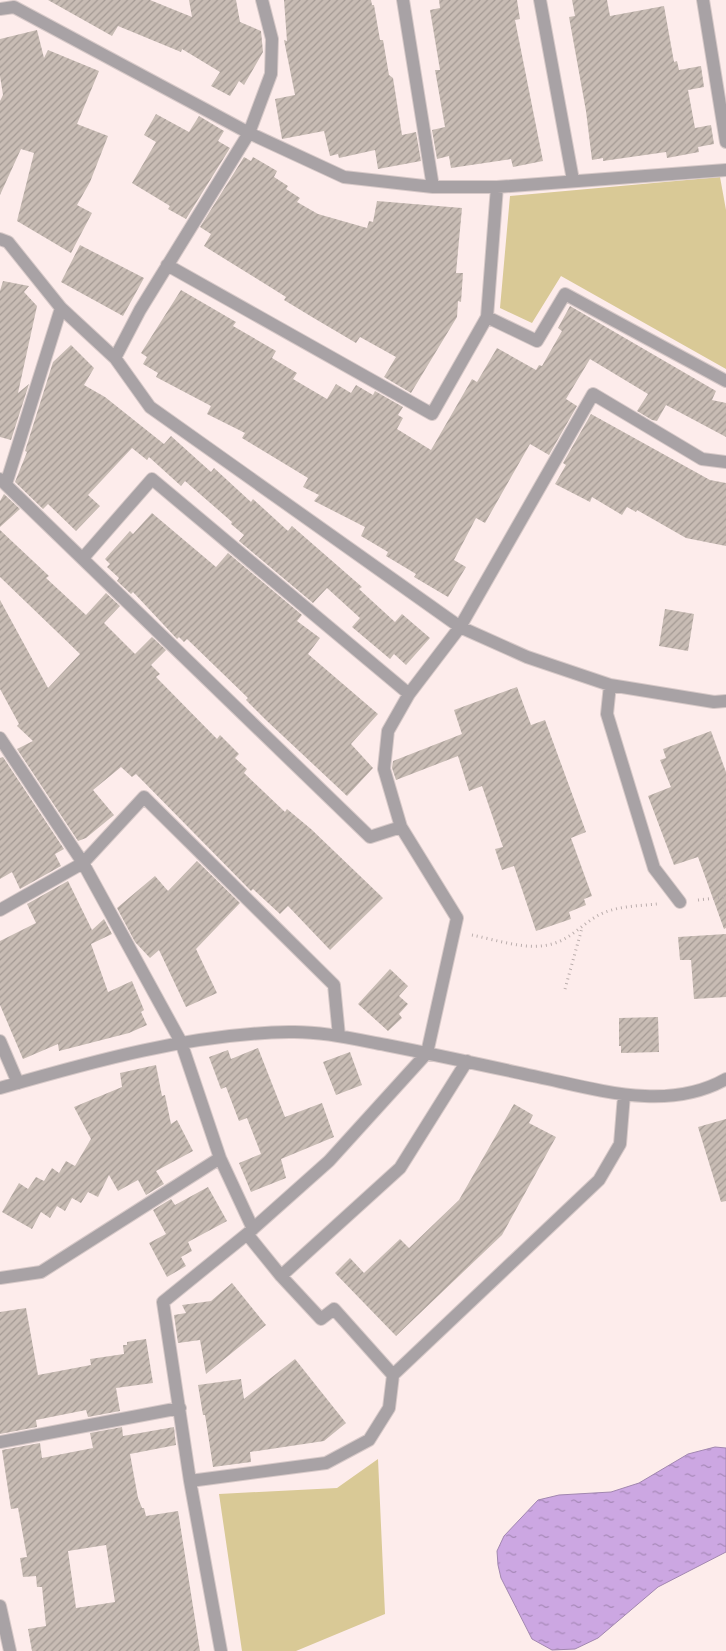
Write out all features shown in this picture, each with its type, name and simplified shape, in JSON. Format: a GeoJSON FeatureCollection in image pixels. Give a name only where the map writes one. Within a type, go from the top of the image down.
{"type":"FeatureCollection","features":[{"type":"Feature","properties":{"kind":"street"},"geometry":{"type":"LineString","coordinates":[[115,358],[140,310],[249,133],[271,74],[272,39],[262,0]]}},
{"type":"Feature","properties":{"kind":"street"},"geometry":{"type":"LineString","coordinates":[[403,0],[434,187]]}},
{"type":"Feature","properties":{"kind":"street"},"geometry":{"type":"LineString","coordinates":[[540,0],[573,180]]}},
{"type":"Feature","properties":{"kind":"street"},"geometry":{"type":"LineString","coordinates":[[703,0],[726,142]]}},
{"type":"Feature","properties":{"kind":"street"},"geometry":{"type":"LineString","coordinates":[[0,9],[14,7],[249,133],[344,177],[434,187],[497,187],[726,170]]}},
{"type":"Feature","properties":{"kind":"street"},"geometry":{"type":"LineString","coordinates":[[167,266],[432,414],[486,317],[497,187]]}},
{"type":"Feature","properties":{"kind":"street"},"geometry":{"type":"LineString","coordinates":[[0,239],[8,242],[61,308],[115,358],[150,407],[460,627],[527,657],[610,685],[714,702],[726,701]]}},
{"type":"Feature","properties":{"kind":"street"},"geometry":{"type":"LineString","coordinates":[[486,317],[537,342],[565,294],[726,381]]}},
{"type":"Feature","properties":{"kind":"street"},"geometry":{"type":"LineString","coordinates":[[61,308],[3,481],[370,837],[401,827]]}},
{"type":"Feature","properties":{"kind":"street"},"geometry":{"type":"LineString","coordinates":[[220,1651],[190,1481],[163,1302],[250,1232],[329,1161],[427,1053],[457,918],[401,827],[384,769],[388,731],[409,694],[460,627],[594,394],[702,459],[726,462]]}},
{"type":"Feature","properties":{"kind":"street"},"geometry":{"type":"LineString","coordinates":[[83,558],[152,479],[409,694]]}},
{"type":"Feature","properties":{"kind":"street"},"geometry":{"type":"LineString","coordinates":[[610,685],[607,714],[654,868],[680,902]]}},
{"type":"Feature","properties":{"kind":"street"},"geometry":{"type":"LineString","coordinates":[[0,738],[84,863],[182,1042],[220,1158],[250,1232],[281,1276],[321,1319],[334,1309],[392,1375]]}},
{"type":"Feature","properties":{"kind":"street"},"geometry":{"type":"LineString","coordinates":[[0,910],[84,863],[144,797],[334,985],[339,1036]]}},
{"type":"Feature","properties":{"kind":"street"},"geometry":{"type":"LineString","coordinates":[[0,1088],[99,1060],[182,1042],[290,1032],[339,1036],[624,1095],[677,1095],[712,1087],[726,1079]]}},
{"type":"Feature","properties":{"kind":"street"},"geometry":{"type":"LineString","coordinates":[[0,1041],[18,1083]]}},
{"type":"Feature","properties":{"kind":"street"},"geometry":{"type":"LineString","coordinates":[[281,1276],[400,1168],[467,1062]]}},
{"type":"Feature","properties":{"kind":"street"},"geometry":{"type":"LineString","coordinates":[[190,1481],[326,1463],[369,1440],[389,1408],[392,1375],[599,1180],[620,1144],[624,1095]]}},
{"type":"Feature","properties":{"kind":"street"},"geometry":{"type":"LineString","coordinates":[[0,1278],[42,1272],[220,1158]]}},
{"type":"Feature","properties":{"kind":"street"},"geometry":{"type":"LineString","coordinates":[[0,1442],[180,1408]]}},
{"type":"Feature","properties":{"kind":"street"},"geometry":{"type":"LineString","coordinates":[[0,1606],[10,1651]]}},
{"type":"Feature","properties":{"kind":"path"},"geometry":{"type":"LineString","coordinates":[[454,931],[526,946],[555,943],[582,928],[598,916],[621,908],[726,897]]}},
{"type":"Feature","properties":{"kind":"path"},"geometry":{"type":"LineString","coordinates":[[565,989],[582,928]]}},
{"type":"Feature","properties":{"kind":"shaded area"},"geometry":{"type":"Polygon","coordinates":[[[720,177],[726,210],[726,369],[561,276],[532,323],[500,308],[510,196],[720,177]]]}},
{"type":"Feature","properties":{"kind":"shaded area"},"geometry":{"type":"Polygon","coordinates":[[[378,1459],[385,1614],[296,1651],[242,1651],[219,1494],[337,1488],[378,1459]]]}},
{"type":"Feature","properties":{"kind":"water"},"geometry":{"type":"Polygon","coordinates":[[[715,1447],[726,1448],[726,1552],[658,1587],[598,1638],[575,1649],[552,1650],[532,1639],[501,1578],[497,1551],[504,1536],[538,1500],[559,1495],[611,1492],[639,1483],[688,1454],[715,1447]]]}},
{"type":"Feature","properties":{"kind":"building"},"geometry":{"type":"Polygon","coordinates":[[[48,0],[150,0],[192,17],[189,0],[236,0],[240,22],[261,31],[263,52],[244,85],[239,81],[230,96],[211,86],[220,72],[182,49],[181,52],[118,26],[112,36],[48,0]]]}},
{"type":"Feature","properties":{"kind":"building"},"geometry":{"type":"Polygon","coordinates":[[[284,0],[371,0],[372,5],[374,5],[380,40],[383,40],[389,75],[393,78],[402,135],[416,132],[421,161],[378,169],[375,150],[339,158],[338,154],[330,156],[324,131],[282,139],[275,99],[295,95],[284,40],[287,41],[284,0]]]}},
{"type":"Feature","properties":{"kind":"building"},"geometry":{"type":"Polygon","coordinates":[[[439,0],[517,0],[520,19],[515,20],[543,161],[513,167],[511,159],[451,168],[449,156],[437,159],[432,130],[445,127],[435,70],[440,70],[430,10],[440,8],[439,0]]]}},
{"type":"Feature","properties":{"kind":"building"},"geometry":{"type":"Polygon","coordinates":[[[572,0],[607,0],[610,16],[664,6],[674,62],[677,61],[679,70],[701,66],[704,87],[688,90],[695,128],[711,125],[714,144],[698,147],[699,152],[667,158],[666,152],[603,161],[603,158],[592,160],[586,111],[569,17],[575,16],[572,0]]]}},
{"type":"Feature","properties":{"kind":"building"},"geometry":{"type":"Polygon","coordinates":[[[37,30],[44,58],[48,50],[99,71],[77,124],[108,136],[90,182],[77,205],[92,213],[71,253],[17,221],[34,153],[21,149],[0,195],[0,101],[3,95],[0,76],[0,39],[37,30]]]}},
{"type":"Feature","properties":{"kind":"building"},"geometry":{"type":"Polygon","coordinates":[[[156,114],[189,132],[199,116],[224,131],[218,141],[230,148],[186,219],[168,209],[170,206],[132,183],[156,142],[144,135],[156,114]]]}},
{"type":"Feature","properties":{"kind":"building"},"geometry":{"type":"Polygon","coordinates":[[[244,157],[251,161],[253,157],[277,171],[274,177],[288,186],[286,189],[300,198],[297,202],[318,214],[367,228],[369,221],[373,222],[377,201],[462,208],[456,273],[463,273],[461,302],[458,301],[457,317],[411,393],[384,377],[396,357],[360,337],[356,343],[284,300],[286,297],[204,246],[211,234],[200,227],[244,157]]]}},
{"type":"Feature","properties":{"kind":"building"},"geometry":{"type":"Polygon","coordinates":[[[80,245],[144,278],[123,316],[61,282],[80,245]]]}},
{"type":"Feature","properties":{"kind":"building"},"geometry":{"type":"Polygon","coordinates":[[[3,281],[29,286],[24,292],[37,306],[18,393],[29,384],[11,440],[0,437],[0,291],[3,281]]]}},
{"type":"Feature","properties":{"kind":"building"},"geometry":{"type":"Polygon","coordinates":[[[181,290],[236,322],[233,326],[276,351],[272,358],[297,373],[293,379],[327,399],[336,384],[351,393],[356,385],[373,395],[375,391],[403,407],[398,415],[403,418],[397,429],[431,450],[472,379],[477,382],[497,348],[536,370],[539,365],[542,366],[562,331],[558,328],[570,306],[716,391],[712,400],[726,403],[726,437],[666,405],[657,421],[652,420],[637,411],[648,394],[590,359],[566,399],[577,406],[549,455],[530,444],[485,523],[476,518],[454,560],[466,567],[448,597],[414,577],[416,574],[386,556],[388,552],[361,536],[365,527],[314,501],[319,495],[303,487],[308,478],[242,438],[245,433],[207,414],[211,406],[156,377],[158,373],[143,364],[147,357],[141,353],[181,290]]]}},
{"type":"Feature","properties":{"kind":"building"},"geometry":{"type":"Polygon","coordinates":[[[71,345],[94,368],[84,385],[105,397],[164,444],[171,436],[211,472],[214,468],[251,502],[253,499],[288,531],[292,526],[362,587],[359,589],[395,622],[402,614],[430,638],[406,665],[394,654],[390,659],[352,627],[360,618],[327,588],[313,603],[239,541],[244,535],[185,481],[181,486],[149,457],[147,460],[132,448],[88,495],[100,506],[76,531],[48,504],[43,509],[15,482],[27,452],[25,451],[53,362],[71,345]]]}},
{"type":"Feature","properties":{"kind":"building"},"geometry":{"type":"Polygon","coordinates":[[[591,414],[710,480],[726,483],[726,546],[686,538],[637,510],[636,512],[627,507],[622,515],[592,497],[590,502],[555,484],[566,465],[563,463],[591,414]]]}},
{"type":"Feature","properties":{"kind":"building"},"geometry":{"type":"Polygon","coordinates":[[[4,494],[20,509],[0,527],[0,501],[4,494]]]}},
{"type":"Feature","properties":{"kind":"building"},"geometry":{"type":"Polygon","coordinates":[[[152,513],[216,567],[228,553],[302,615],[297,621],[320,638],[308,654],[378,714],[351,744],[373,768],[347,796],[267,721],[246,700],[248,698],[187,639],[184,642],[179,637],[177,639],[133,592],[131,594],[117,581],[119,578],[107,567],[110,564],[105,559],[130,531],[133,534],[152,513]]]}},
{"type":"Feature","properties":{"kind":"building"},"geometry":{"type":"Polygon","coordinates":[[[0,530],[49,576],[46,578],[86,615],[106,593],[120,606],[104,623],[135,654],[152,637],[166,650],[151,665],[160,674],[156,677],[217,739],[220,735],[239,754],[235,758],[247,769],[244,773],[285,812],[287,809],[311,829],[383,898],[330,950],[288,906],[280,914],[253,889],[251,891],[136,774],[132,777],[121,767],[93,790],[114,815],[86,838],[78,841],[17,749],[33,741],[17,726],[19,724],[0,689],[0,600],[48,688],[80,654],[0,577],[0,530]]]}},
{"type":"Feature","properties":{"kind":"building"},"geometry":{"type":"Polygon","coordinates":[[[665,609],[694,614],[688,651],[659,646],[665,609]]]}},
{"type":"Feature","properties":{"kind":"building"},"geometry":{"type":"Polygon","coordinates":[[[517,687],[531,725],[545,720],[586,832],[571,838],[592,896],[584,899],[586,905],[569,912],[571,919],[536,931],[514,866],[502,870],[495,849],[503,847],[482,786],[469,791],[458,756],[396,780],[392,768],[393,761],[462,734],[454,710],[517,687]]]}},
{"type":"Feature","properties":{"kind":"building"},"geometry":{"type":"Polygon","coordinates":[[[711,731],[726,772],[726,928],[724,929],[698,857],[674,865],[648,796],[671,787],[660,760],[666,758],[663,749],[711,731]]]}},
{"type":"Feature","properties":{"kind":"building"},"geometry":{"type":"Polygon","coordinates":[[[3,757],[64,849],[55,854],[61,866],[20,889],[12,872],[0,879],[0,758],[3,757]]]}},
{"type":"Feature","properties":{"kind":"building"},"geometry":{"type":"Polygon","coordinates":[[[197,861],[240,903],[196,949],[217,993],[186,1007],[159,950],[150,958],[135,942],[117,908],[155,876],[168,891],[197,861]]]}},
{"type":"Feature","properties":{"kind":"building"},"geometry":{"type":"Polygon","coordinates":[[[68,881],[92,930],[104,919],[112,934],[91,944],[108,992],[132,981],[144,1010],[141,1012],[147,1025],[129,1033],[59,1051],[58,1044],[23,1059],[0,1005],[0,941],[36,923],[27,904],[68,881]]]}},
{"type":"Feature","properties":{"kind":"building"},"geometry":{"type":"Polygon","coordinates":[[[726,934],[726,997],[694,999],[691,960],[680,960],[678,937],[726,934]]]}},
{"type":"Feature","properties":{"kind":"building"},"geometry":{"type":"Polygon","coordinates":[[[390,969],[408,986],[399,996],[408,1004],[399,1014],[402,1018],[388,1031],[358,1004],[390,969]]]}},
{"type":"Feature","properties":{"kind":"building"},"geometry":{"type":"Polygon","coordinates":[[[658,1017],[659,1052],[621,1053],[621,1046],[619,1046],[619,1018],[658,1017]]]}},
{"type":"Feature","properties":{"kind":"building"},"geometry":{"type":"Polygon","coordinates":[[[258,1048],[285,1117],[322,1103],[334,1137],[281,1159],[286,1178],[251,1192],[239,1163],[261,1154],[247,1118],[239,1121],[226,1087],[221,1089],[209,1057],[228,1050],[231,1059],[258,1048]]]}},
{"type":"Feature","properties":{"kind":"building"},"geometry":{"type":"Polygon","coordinates":[[[350,1052],[362,1085],[336,1095],[323,1062],[350,1052]]]}},
{"type":"Feature","properties":{"kind":"building"},"geometry":{"type":"Polygon","coordinates":[[[156,1065],[162,1096],[165,1095],[171,1124],[177,1120],[193,1151],[156,1171],[164,1184],[146,1195],[138,1180],[118,1191],[109,1175],[98,1197],[88,1192],[81,1203],[72,1198],[65,1211],[57,1206],[50,1218],[41,1212],[32,1229],[2,1212],[19,1183],[28,1189],[36,1177],[44,1181],[52,1168],[59,1173],[66,1161],[75,1166],[91,1139],[74,1107],[122,1087],[120,1073],[156,1065]]]}},
{"type":"Feature","properties":{"kind":"building"},"geometry":{"type":"Polygon","coordinates":[[[514,1104],[533,1115],[529,1123],[556,1137],[502,1235],[396,1336],[335,1273],[350,1258],[364,1273],[400,1239],[409,1248],[459,1200],[514,1104]]]}},
{"type":"Feature","properties":{"kind":"building"},"geometry":{"type":"Polygon","coordinates":[[[726,1119],[726,1201],[721,1202],[698,1127],[726,1119]]]}},
{"type":"Feature","properties":{"kind":"building"},"geometry":{"type":"Polygon","coordinates":[[[208,1187],[227,1221],[188,1242],[192,1251],[181,1257],[186,1266],[167,1277],[149,1243],[166,1234],[153,1210],[171,1199],[175,1205],[208,1187]]]}},
{"type":"Feature","properties":{"kind":"building"},"geometry":{"type":"Polygon","coordinates":[[[232,1283],[266,1325],[206,1374],[200,1340],[178,1343],[174,1315],[186,1313],[182,1305],[211,1301],[232,1283]]]}},
{"type":"Feature","properties":{"kind":"building"},"geometry":{"type":"Polygon","coordinates":[[[26,1308],[38,1375],[91,1365],[90,1359],[124,1354],[123,1345],[127,1345],[127,1342],[146,1339],[153,1383],[116,1388],[120,1411],[88,1417],[86,1410],[36,1420],[37,1427],[0,1434],[0,1312],[26,1308]]]}},
{"type":"Feature","properties":{"kind":"building"},"geometry":{"type":"Polygon","coordinates":[[[295,1359],[346,1423],[324,1441],[250,1452],[251,1462],[213,1467],[198,1385],[241,1379],[244,1399],[295,1359]]]}},
{"type":"Feature","properties":{"kind":"building"},"geometry":{"type":"Polygon","coordinates":[[[122,1427],[123,1436],[174,1427],[176,1445],[130,1454],[138,1498],[146,1516],[178,1511],[200,1651],[32,1651],[28,1629],[46,1626],[42,1587],[37,1587],[36,1576],[23,1577],[20,1558],[27,1557],[18,1508],[11,1509],[2,1450],[40,1443],[42,1458],[93,1448],[90,1433],[122,1427]],[[106,1545],[68,1551],[76,1608],[115,1602],[106,1545]]]}}]}
